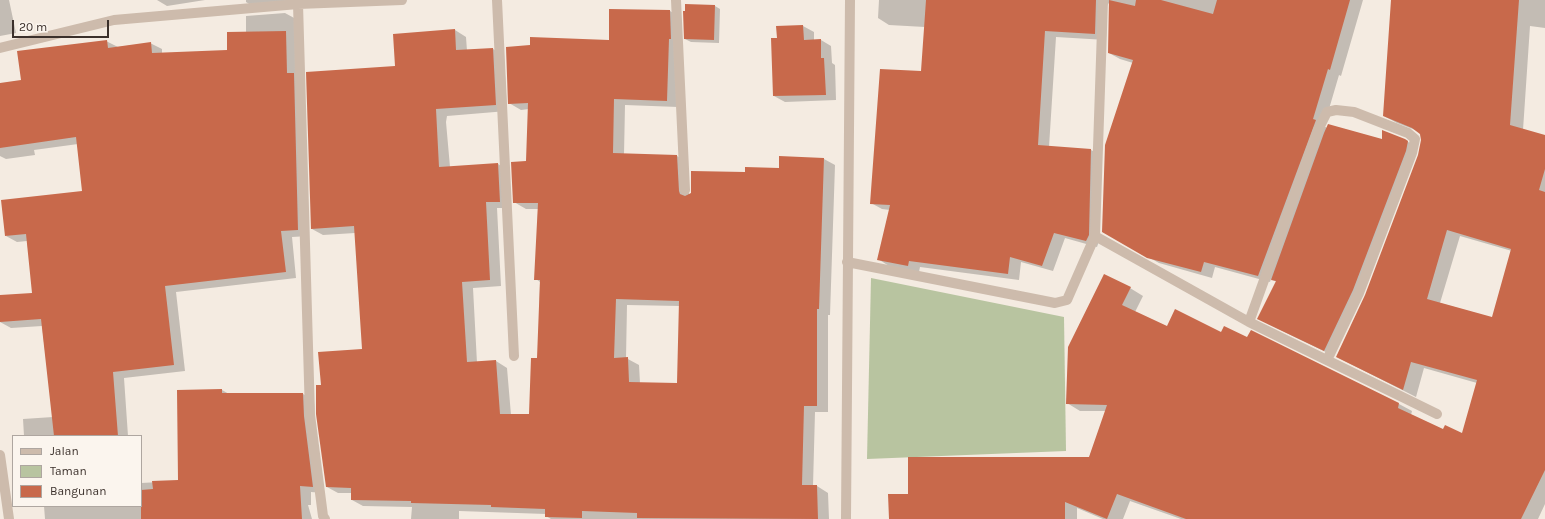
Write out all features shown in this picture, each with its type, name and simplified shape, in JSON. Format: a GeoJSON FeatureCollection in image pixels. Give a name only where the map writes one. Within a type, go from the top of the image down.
{"type":"FeatureCollection","features":[{"type":"Feature","properties":{"kind":"street"},"geometry":{"type":"LineString","coordinates":[[0,48],[114,20],[298,4],[402,0]]}},
{"type":"Feature","properties":{"kind":"street"},"geometry":{"type":"LineString","coordinates":[[497,0],[514,356]]}},
{"type":"Feature","properties":{"kind":"street"},"geometry":{"type":"LineString","coordinates":[[676,0],[685,190]]}},
{"type":"Feature","properties":{"kind":"street"},"geometry":{"type":"LineString","coordinates":[[846,519],[850,0]]}},
{"type":"Feature","properties":{"kind":"street"},"geometry":{"type":"LineString","coordinates":[[847,262],[1055,303],[1067,300],[1095,236],[1103,0]]}},
{"type":"Feature","properties":{"kind":"street"},"geometry":{"type":"LineString","coordinates":[[298,4],[310,415],[323,516],[325,519]]}},
{"type":"Feature","properties":{"kind":"street"},"geometry":{"type":"LineString","coordinates":[[1249,322],[1316,137],[1327,112],[1336,110],[1354,112],[1408,133],[1415,139],[1412,153],[1359,293],[1328,360]]}},
{"type":"Feature","properties":{"kind":"street"},"geometry":{"type":"LineString","coordinates":[[1095,236],[1249,322],[1437,414]]}},
{"type":"Feature","properties":{"kind":"street"},"geometry":{"type":"LineString","coordinates":[[0,454],[9,519]]}},
{"type":"Feature","properties":{"kind":"green space"},"geometry":{"type":"Polygon","coordinates":[[[871,278],[1064,317],[1066,451],[867,459],[871,278]]]}},
{"type":"Feature","properties":{"kind":"building"},"geometry":{"type":"Polygon","coordinates":[[[926,0],[1096,0],[1095,34],[1045,31],[1038,145],[1091,149],[1089,235],[1086,241],[1054,233],[1042,266],[1010,257],[1008,274],[909,261],[908,266],[877,260],[890,205],[870,204],[880,69],[921,71],[926,0]]]}},
{"type":"Feature","properties":{"kind":"building"},"geometry":{"type":"Polygon","coordinates":[[[1109,0],[1135,6],[1136,0],[1161,0],[1213,14],[1217,0],[1350,0],[1330,70],[1328,69],[1313,119],[1316,120],[1258,276],[1204,262],[1201,272],[1147,258],[1102,232],[1105,145],[1133,60],[1108,53],[1109,0]]]}},
{"type":"Feature","properties":{"kind":"building"},"geometry":{"type":"Polygon","coordinates":[[[1391,0],[1519,0],[1510,125],[1545,135],[1545,169],[1539,190],[1545,192],[1545,470],[1521,519],[1186,519],[1117,494],[1107,519],[1065,502],[1065,519],[889,519],[888,494],[908,494],[908,457],[1089,457],[1107,405],[1066,404],[1068,347],[1104,274],[1131,287],[1122,305],[1167,326],[1175,309],[1221,332],[1224,326],[1247,337],[1251,330],[1399,403],[1398,408],[1443,429],[1445,425],[1462,433],[1477,380],[1411,362],[1403,390],[1336,357],[1365,295],[1418,155],[1421,140],[1420,134],[1412,128],[1383,116],[1391,0]],[[1447,230],[1427,299],[1492,317],[1511,249],[1447,230]]]}},
{"type":"Feature","properties":{"kind":"building"},"geometry":{"type":"Polygon","coordinates":[[[685,4],[715,5],[714,40],[684,39],[683,11],[685,11],[685,4]]]}},
{"type":"Feature","properties":{"kind":"building"},"geometry":{"type":"Polygon","coordinates":[[[609,9],[670,10],[671,39],[669,39],[667,101],[614,99],[613,153],[677,155],[680,194],[685,196],[691,193],[691,171],[745,172],[745,167],[779,168],[779,156],[824,158],[819,309],[817,309],[817,406],[804,406],[802,485],[817,485],[818,519],[637,518],[637,513],[582,511],[582,518],[545,517],[545,509],[491,507],[491,505],[411,503],[411,501],[351,500],[351,488],[326,487],[316,414],[316,385],[321,385],[318,352],[362,349],[354,226],[311,229],[306,72],[395,66],[393,34],[455,29],[456,50],[493,48],[496,105],[436,109],[439,167],[498,163],[500,202],[486,202],[490,280],[462,282],[467,362],[496,360],[500,414],[529,414],[531,358],[537,358],[540,280],[534,280],[538,203],[513,203],[511,162],[526,161],[528,103],[508,104],[506,47],[530,45],[530,37],[609,40],[609,9]],[[616,299],[614,358],[628,357],[629,382],[677,383],[679,301],[616,299]]]}},
{"type":"Feature","properties":{"kind":"building"},"geometry":{"type":"Polygon","coordinates":[[[803,25],[804,40],[821,39],[821,58],[824,58],[826,95],[773,96],[771,38],[777,38],[776,26],[803,25]]]}},
{"type":"Feature","properties":{"kind":"building"},"geometry":{"type":"Polygon","coordinates":[[[286,31],[287,73],[294,73],[298,230],[281,231],[286,272],[165,286],[174,365],[113,372],[118,435],[54,435],[41,319],[0,322],[0,295],[32,293],[26,234],[5,236],[1,200],[82,191],[76,137],[0,148],[0,83],[21,80],[17,51],[107,40],[108,48],[151,42],[152,53],[227,50],[227,32],[286,31]]]}},
{"type":"Feature","properties":{"kind":"building"},"geometry":{"type":"Polygon","coordinates":[[[1328,124],[1382,139],[1382,130],[1408,141],[1406,151],[1353,290],[1324,351],[1257,319],[1276,281],[1271,280],[1328,124]]]}},
{"type":"Feature","properties":{"kind":"building"},"geometry":{"type":"Polygon","coordinates":[[[222,389],[222,393],[303,393],[304,416],[313,487],[300,486],[302,519],[141,519],[142,490],[153,489],[152,481],[178,480],[177,390],[222,389]]]}}]}
